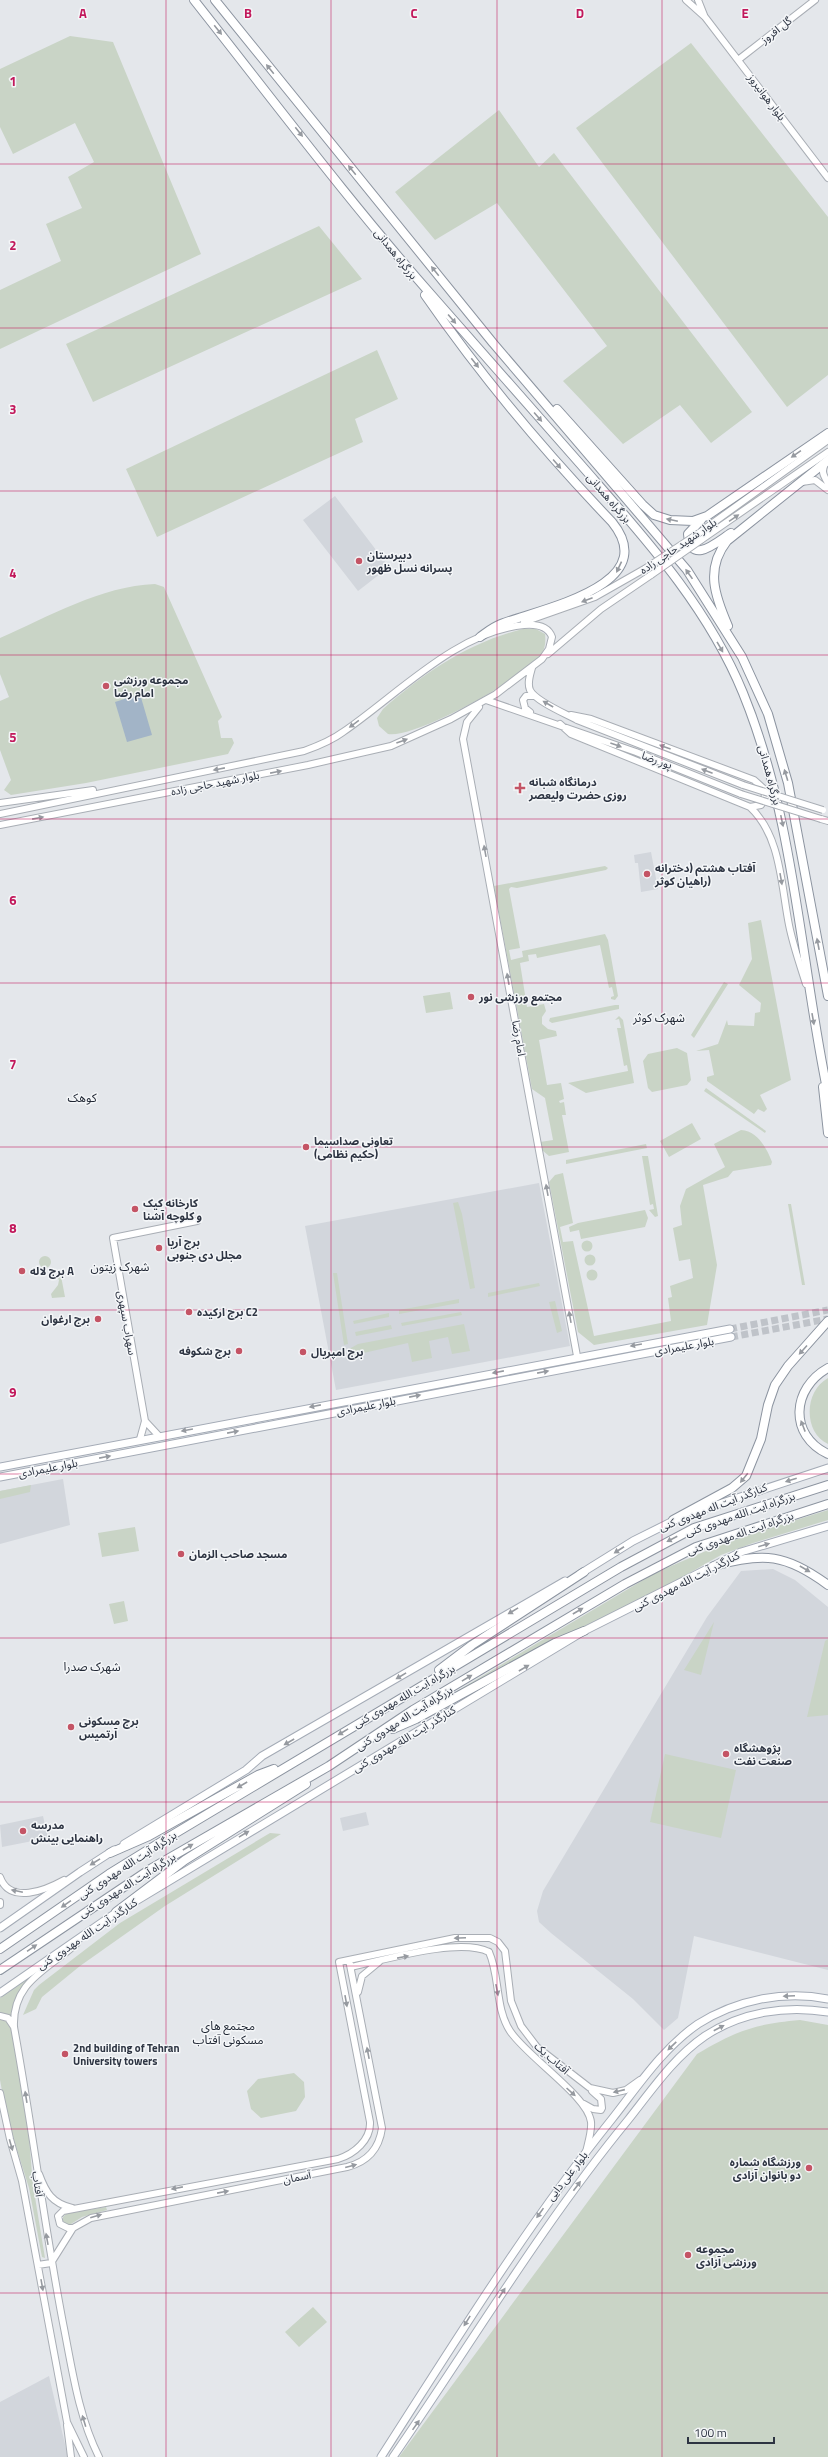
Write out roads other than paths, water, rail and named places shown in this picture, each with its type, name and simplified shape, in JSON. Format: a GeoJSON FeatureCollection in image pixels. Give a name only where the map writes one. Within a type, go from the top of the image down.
{"type":"FeatureCollection","features":[{"type":"Feature","properties":{"kind":"highway","name":"بزرگراه همدانی"},"geometry":{"type":"LineString","coordinates":[[194,0],[403,263],[625,515],[676,576],[701,613],[728,661],[759,735],[774,787],[788,853],[809,997],[828,1094]]}},
{"type":"Feature","properties":{"kind":"highway","name":"بزرگراه همدانی"},"geometry":{"type":"LineString","coordinates":[[215,0],[493,343],[687,570],[742,657],[768,714],[788,783],[828,996]]}},
{"type":"Feature","properties":{"kind":"highway"},"geometry":{"type":"LineString","coordinates":[[403,263],[456,339],[524,425],[563,472],[612,522],[620,532],[624,542],[621,565],[615,576],[606,583],[585,594],[500,624],[480,638]]}},
{"type":"Feature","properties":{"kind":"highway"},"geometry":{"type":"LineString","coordinates":[[493,343],[554,406],[629,490],[654,515],[681,522],[707,516]]}},
{"type":"Feature","properties":{"kind":"highway"},"geometry":{"type":"LineString","coordinates":[[828,433],[694,526],[688,534],[691,544],[699,551],[705,551],[802,482],[828,460]]}},
{"type":"Feature","properties":{"kind":"highway"},"geometry":{"type":"LineString","coordinates":[[742,657],[717,597],[713,577],[715,563],[719,552],[727,541],[777,500]]}},
{"type":"Feature","properties":{"kind":"highway"},"geometry":{"type":"LineString","coordinates":[[820,1057],[828,1133]]}},
{"type":"Feature","properties":{"kind":"highway"},"geometry":{"type":"LineString","coordinates":[[673,1520],[732,1488],[746,1476],[756,1455],[768,1405],[775,1385],[788,1366],[828,1321]]}},
{"type":"Feature","properties":{"kind":"highway"},"geometry":{"type":"LineString","coordinates":[[828,1368],[812,1379],[805,1389],[799,1407],[801,1425],[806,1434],[815,1445],[828,1454]]}},
{"type":"Feature","properties":{"kind":"highway","name":"بزرگراه آیت الله مهدوی کنی"},"geometry":{"type":"LineString","coordinates":[[0,1949],[109,1874],[290,1763],[622,1567],[694,1528],[828,1485]]}},
{"type":"Feature","properties":{"kind":"highway","name":"بزرگراه آیت اله مهدوی کنی"},"geometry":{"type":"LineString","coordinates":[[0,1970],[152,1868],[329,1766],[413,1710],[665,1561],[738,1531],[828,1504]]}},
{"type":"Feature","properties":{"kind":"highway"},"geometry":{"type":"LineString","coordinates":[[714,1566],[747,1558],[777,1558],[799,1565],[828,1585]]}},
{"type":"Feature","properties":{"kind":"highway"},"geometry":{"type":"LineString","coordinates":[[413,1691],[472,1645],[584,1572]]}},
{"type":"Feature","properties":{"kind":"highway"},"geometry":{"type":"LineString","coordinates":[[377,1735],[416,1719],[556,1643],[584,1631]]}},
{"type":"Feature","properties":{"kind":"highway"},"geometry":{"type":"LineString","coordinates":[[110,1853],[149,1836],[258,1775],[290,1763]]}},
{"type":"Feature","properties":{"kind":"highway"},"geometry":{"type":"LineString","coordinates":[[116,1912],[185,1860],[278,1803],[317,1777],[329,1766]]}},
{"type":"Feature","properties":{"kind":"main road","name":"بلوار علیمرادی"},"geometry":{"type":"LineString","coordinates":[[0,1467],[158,1435],[577,1356],[730,1329]]}},
{"type":"Feature","properties":{"kind":"main road","name":"بلوار علیمرادی"},"geometry":{"type":"LineString","coordinates":[[0,1477],[731,1337]]}},
{"type":"Feature","properties":{"kind":"main road"},"geometry":{"type":"LineString","coordinates":[[577,1356],[579,1365]]}},
{"type":"Feature","properties":{"kind":"main road","name":"کنارگذر آیت اله مهدوی کنی"},"geometry":{"type":"LineString","coordinates":[[584,1572],[632,1541],[673,1520],[742,1495],[828,1468]]}},
{"type":"Feature","properties":{"kind":"main road","name":"کنارگذر آیت الله مهدوی کنی"},"geometry":{"type":"LineString","coordinates":[[0,1993],[116,1912],[584,1631],[714,1566],[756,1547],[828,1526]]}},
{"type":"Feature","properties":{"kind":"main road"},"geometry":{"type":"LineString","coordinates":[[0,1928],[80,1872],[246,1770],[262,1756],[553,1587],[584,1572]]}},
{"type":"Feature","properties":{"kind":"main road","name":"بلوار علی دایی"},"geometry":{"type":"LineString","coordinates":[[381,2457],[507,2261],[585,2154],[645,2077],[682,2036],[716,2014],[737,2005],[761,1999],[790,1995],[828,1999]]}},
{"type":"Feature","properties":{"kind":"main road","name":"بلوار علی دایی"},"geometry":{"type":"LineString","coordinates":[[393,2457],[557,2212],[616,2133],[676,2061],[706,2035],[742,2018],[790,2008],[828,2012]]}},
{"type":"Feature","properties":{"kind":"street","name":"بلوار هوانیروز"},"geometry":{"type":"LineString","coordinates":[[686,0],[705,17],[828,178]]}},
{"type":"Feature","properties":{"kind":"street","name":"بلوار هوانیروز"},"geometry":{"type":"LineString","coordinates":[[698,0],[705,17]]}},
{"type":"Feature","properties":{"kind":"street","name":"گل افروز"},"geometry":{"type":"LineString","coordinates":[[738,60],[815,0]]}},
{"type":"Feature","properties":{"kind":"street","name":"بلوار شهید حاجی زاده"},"geometry":{"type":"LineString","coordinates":[[0,814],[128,786],[304,751],[342,733],[424,670],[480,638],[595,597],[646,568],[699,533],[828,440]]}},
{"type":"Feature","properties":{"kind":"street","name":"بلوار شهید حاجی زاده"},"geometry":{"type":"LineString","coordinates":[[0,825],[374,751],[427,730],[485,701],[532,668],[601,609],[828,452]]}},
{"type":"Feature","properties":{"kind":"street"},"geometry":{"type":"LineString","coordinates":[[828,460],[822,469],[828,483]]}},
{"type":"Feature","properties":{"kind":"street"},"geometry":{"type":"LineString","coordinates":[[802,482],[815,480],[828,490]]}},
{"type":"Feature","properties":{"kind":"street"},"geometry":{"type":"LineString","coordinates":[[513,626],[534,624],[541,626],[550,633],[552,644],[542,659]]}},
{"type":"Feature","properties":{"kind":"street"},"geometry":{"type":"LineString","coordinates":[[532,668],[529,685],[534,696],[526,696],[523,704],[534,715]]}},
{"type":"Feature","properties":{"kind":"street","name":"پور رضا"},"geometry":{"type":"LineString","coordinates":[[534,696],[577,720],[743,785],[825,811]]}},
{"type":"Feature","properties":{"kind":"street","name":"پور رضا"},"geometry":{"type":"LineString","coordinates":[[485,701],[560,724],[688,771],[741,794],[828,822]]}},
{"type":"Feature","properties":{"kind":"street","name":"امام رضا"},"geometry":{"type":"LineString","coordinates":[[485,701],[467,722],[463,739],[577,1356]]}},
{"type":"Feature","properties":{"kind":"street"},"geometry":{"type":"LineString","coordinates":[[564,713],[590,719],[754,780],[764,789],[765,798],[761,805],[750,807]]}},
{"type":"Feature","properties":{"kind":"street"},"geometry":{"type":"LineString","coordinates":[[560,724],[571,734],[750,807],[767,827],[772,842],[781,874],[790,926],[809,997]]}},
{"type":"Feature","properties":{"kind":"street"},"geometry":{"type":"LineString","coordinates":[[0,803],[128,786]]}},
{"type":"Feature","properties":{"kind":"street","name":"سهراب سپهری"},"geometry":{"type":"LineString","coordinates":[[140,1439],[145,1421],[113,1238],[197,1221]]}},
{"type":"Feature","properties":{"kind":"street"},"geometry":{"type":"LineString","coordinates":[[145,1421],[158,1435]]}},
{"type":"Feature","properties":{"kind":"street"},"geometry":{"type":"LineString","coordinates":[[0,1877],[11,1890],[29,1893],[55,1884],[80,1872]]}},
{"type":"Feature","properties":{"kind":"street","name":"آفتاب"},"geometry":{"type":"LineString","coordinates":[[83,1936],[24,1987],[16,2003],[14,2027],[51,2263],[79,2403],[90,2438],[99,2457]]}},
{"type":"Feature","properties":{"kind":"street"},"geometry":{"type":"LineString","coordinates":[[479,1937],[498,1942],[489,1952],[479,1947],[458,1946],[381,1961],[350,1964],[455,1938],[479,1937]]}},
{"type":"Feature","properties":{"kind":"street","name":"آفتاب یک"},"geometry":{"type":"LineString","coordinates":[[498,1942],[505,1951],[511,2001],[521,2026],[537,2047],[590,2088],[613,2093],[626,2090],[645,2077]]}},
{"type":"Feature","properties":{"kind":"street","name":"آفتاب یک"},"geometry":{"type":"LineString","coordinates":[[489,1952],[499,2002],[510,2030],[528,2053],[582,2103],[591,2122],[585,2154]]}},
{"type":"Feature","properties":{"kind":"street"},"geometry":{"type":"LineString","coordinates":[[357,2000],[362,1976],[381,1961]]}},
{"type":"Feature","properties":{"kind":"street","name":"آسمان"},"geometry":{"type":"LineString","coordinates":[[51,2263],[73,2228],[84,2220],[102,2214],[347,2167],[369,2157],[379,2143],[382,2128],[350,1964],[339,1962],[370,2128],[366,2137],[356,2150],[338,2159],[72,2208]]}},
{"type":"Feature","properties":{"kind":"street"},"geometry":{"type":"LineString","coordinates":[[0,2016],[8,2018],[14,2027]]}},
{"type":"Feature","properties":{"kind":"street"},"geometry":{"type":"LineString","coordinates":[[582,2103],[593,2109],[600,2110],[602,2108],[601,2099],[590,2088]]}},
{"type":"Feature","properties":{"kind":"street","name":"آفتاب"},"geometry":{"type":"LineString","coordinates":[[0,2093],[10,2139],[22,2180],[67,2420],[84,2457]]}},
{"type":"Feature","properties":{"kind":"street"},"geometry":{"type":"LineString","coordinates":[[35,2164],[45,2189],[51,2198],[61,2205],[72,2208]]}},
{"type":"Feature","properties":{"kind":"street"},"geometry":{"type":"LineString","coordinates":[[72,2208],[63,2211],[58,2218],[63,2227],[73,2228]]}},
{"type":"Feature","properties":{"kind":"street"},"geometry":{"type":"LineString","coordinates":[[38,2266],[51,2263]]}},
{"type":"Feature","properties":{"kind":"street"},"geometry":{"type":"LineString","coordinates":[[67,2420],[71,2457]]}},
{"type":"Feature","properties":{"kind":"water"},"geometry":{"type":"Polygon","coordinates":[[[140,694],[152,735],[127,742],[115,702],[140,694]]]}},
{"type":"Feature","properties":{"kind":"tunnel"},"geometry":{"type":"LineString","coordinates":[[730,1329],[828,1310]]}},
{"type":"Feature","properties":{"kind":"tunnel"},"geometry":{"type":"LineString","coordinates":[[731,1337],[828,1319]]}},
{"type":"Feature","properties":{"kind":"place","name":"دبیرستان پسرانه نسل ظهور"},"geometry":{"type":"Point","coordinates":[359,561]}},
{"type":"Feature","properties":{"kind":"place","name":"مجموعه ورزشی امام رضا"},"geometry":{"type":"Point","coordinates":[106,686]}},
{"type":"Feature","properties":{"kind":"place","name":"درمانگاه شبانه روزی حضرت ولیعصر"},"geometry":{"type":"Point","coordinates":[520,788]}},
{"type":"Feature","properties":{"kind":"place","name":"آفتاب هشتم (دخترانه راهیان کوثر)"},"geometry":{"type":"Point","coordinates":[647,874]}},
{"type":"Feature","properties":{"kind":"place","name":"مجتمع ورزشی نور"},"geometry":{"type":"Point","coordinates":[471,997]}},
{"type":"Feature","properties":{"kind":"place","name":"تعاونی صداسیما (حکیم نظامی)"},"geometry":{"type":"Point","coordinates":[306,1147]}},
{"type":"Feature","properties":{"kind":"place","name":"کارخانه کیک و کلوچه آشنا"},"geometry":{"type":"Point","coordinates":[135,1209]}},
{"type":"Feature","properties":{"kind":"place","name":"برج آریا مجلل دی جنوبی"},"geometry":{"type":"Point","coordinates":[159,1248]}},
{"type":"Feature","properties":{"kind":"place","name":"برج لاله A"},"geometry":{"type":"Point","coordinates":[22,1271]}},
{"type":"Feature","properties":{"kind":"place","name":"برج ارکیده C2"},"geometry":{"type":"Point","coordinates":[189,1312]}},
{"type":"Feature","properties":{"kind":"place","name":"برج ارغوان"},"geometry":{"type":"Point","coordinates":[98,1319]}},
{"type":"Feature","properties":{"kind":"place","name":"برج شکوفه"},"geometry":{"type":"Point","coordinates":[239,1351]}},
{"type":"Feature","properties":{"kind":"place","name":"برج امپریال"},"geometry":{"type":"Point","coordinates":[303,1352]}},
{"type":"Feature","properties":{"kind":"place","name":"مسجد صاحب الزمان"},"geometry":{"type":"Point","coordinates":[181,1554]}},
{"type":"Feature","properties":{"kind":"place","name":"برج مسکونی آرتمیس"},"geometry":{"type":"Point","coordinates":[71,1727]}},
{"type":"Feature","properties":{"kind":"place","name":"پژوهشگاه صنعت نفت"},"geometry":{"type":"Point","coordinates":[726,1754]}},
{"type":"Feature","properties":{"kind":"place","name":"مدرسه راهنمایی بینش"},"geometry":{"type":"Point","coordinates":[23,1831]}},
{"type":"Feature","properties":{"kind":"place","name":"2nd building of Tehran University towers"},"geometry":{"type":"Point","coordinates":[65,2054]}},
{"type":"Feature","properties":{"kind":"place","name":"ورزشگاه شماره دو بانوان آزادی"},"geometry":{"type":"Point","coordinates":[809,2168]}},
{"type":"Feature","properties":{"kind":"place","name":"مجموعه ورزشی آزادی"},"geometry":{"type":"Point","coordinates":[688,2255]}},
{"type":"Feature","properties":{"kind":"district","name":"شهرک کوثر"},"geometry":{"type":"Point","coordinates":[659,1017]}},
{"type":"Feature","properties":{"kind":"district","name":"کوهک"},"geometry":{"type":"Point","coordinates":[82,1097]}},
{"type":"Feature","properties":{"kind":"district","name":"شهرک زیتون"},"geometry":{"type":"Point","coordinates":[120,1266]}},
{"type":"Feature","properties":{"kind":"district","name":"شهرک صدرا"},"geometry":{"type":"Point","coordinates":[92,1666]}},
{"type":"Feature","properties":{"kind":"district","name":"مجتمع های مسکونی آفتاب"},"geometry":{"type":"Point","coordinates":[228,2032]}}]}
